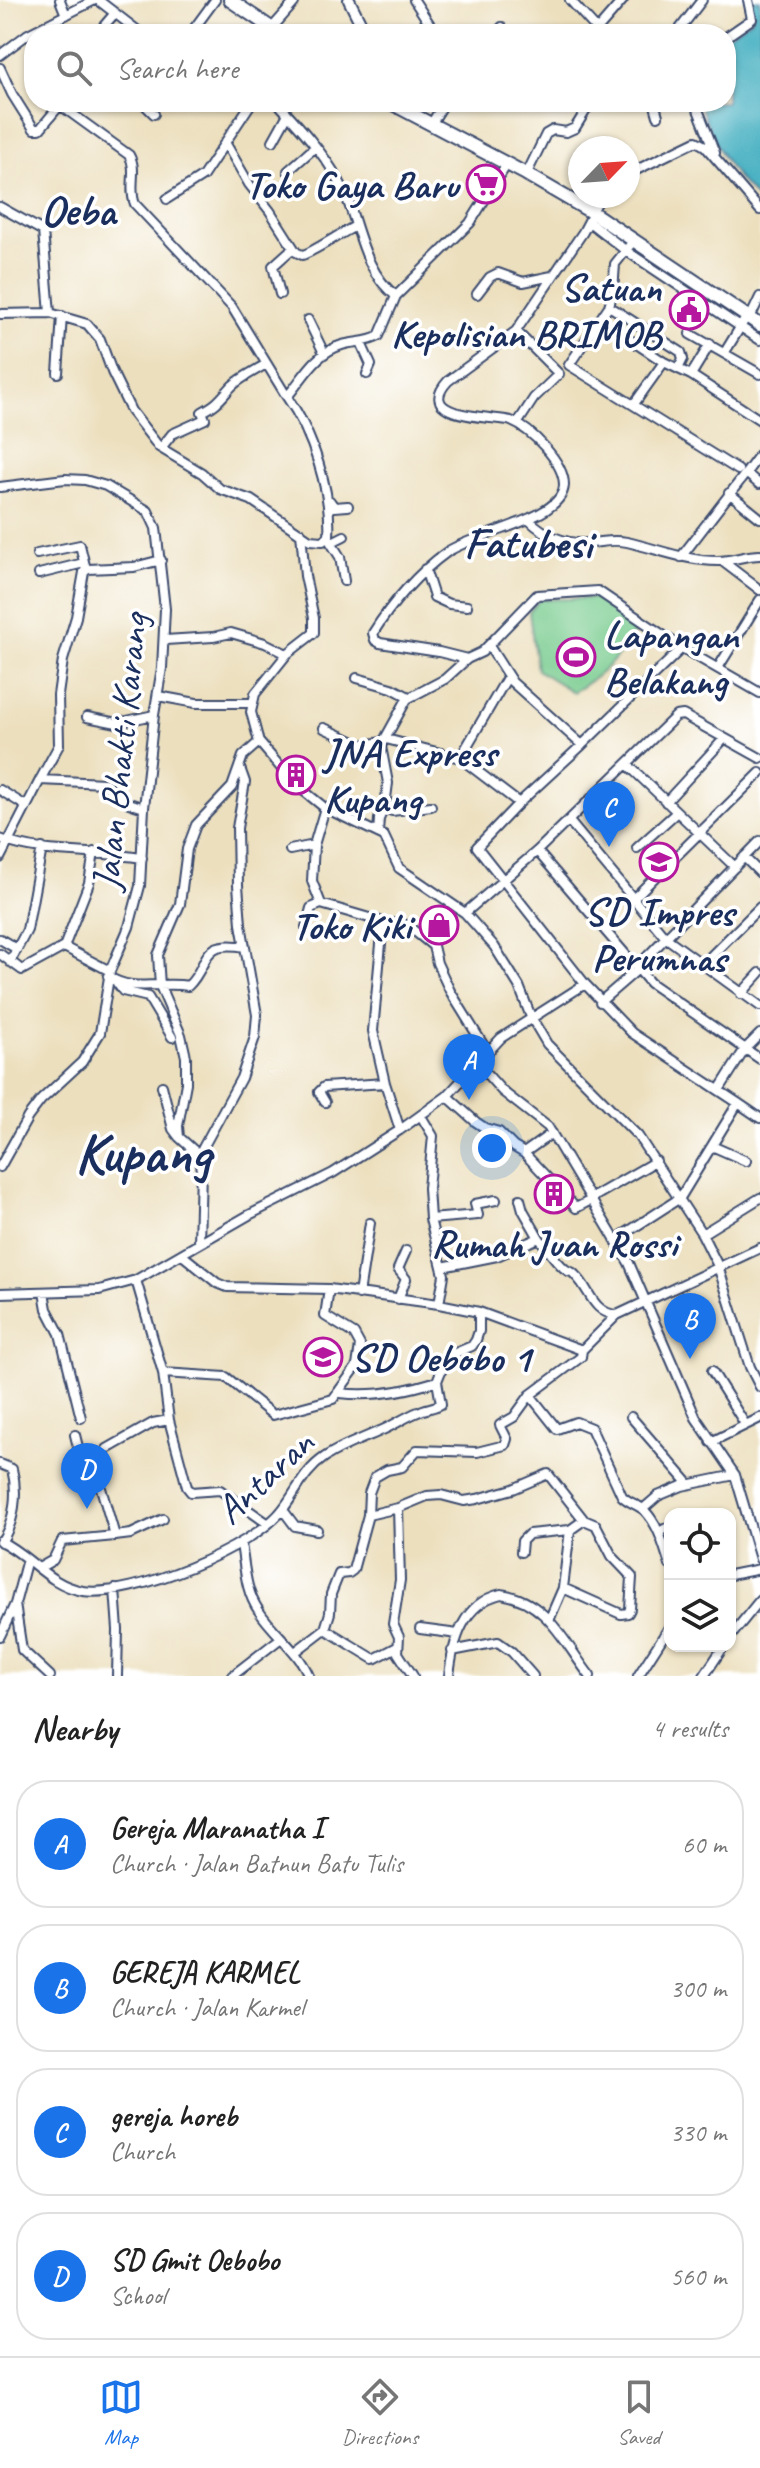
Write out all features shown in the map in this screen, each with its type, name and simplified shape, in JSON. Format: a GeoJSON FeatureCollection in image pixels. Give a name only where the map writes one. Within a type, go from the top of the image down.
{"type":"FeatureCollection","features":[{"type":"Feature","properties":{"kind":"highway"},"geometry":{"type":"LineString","coordinates":[[230,0],[266,24]]}},
{"type":"Feature","properties":{"kind":"highway"},"geometry":{"type":"LineString","coordinates":[[414,112],[595,211]]}},
{"type":"Feature","properties":{"kind":"highway"},"geometry":{"type":"LineString","coordinates":[[426,119],[529,169],[595,211],[625,237],[632,238],[749,322]]}},
{"type":"Feature","properties":{"kind":"main road"},"geometry":{"type":"LineString","coordinates":[[353,2],[362,24]]}},
{"type":"Feature","properties":{"kind":"street"},"geometry":{"type":"LineString","coordinates":[[60,0],[66,15]]}},
{"type":"Feature","properties":{"kind":"street"},"geometry":{"type":"LineString","coordinates":[[48,24],[97,0],[129,24]]}},
{"type":"Feature","properties":{"kind":"street"},"geometry":{"type":"LineString","coordinates":[[197,24],[215,0]]}},
{"type":"Feature","properties":{"kind":"street"},"geometry":{"type":"LineString","coordinates":[[414,0],[430,24]]}},
{"type":"Feature","properties":{"kind":"street"},"geometry":{"type":"LineString","coordinates":[[570,0],[592,24]]}},
{"type":"Feature","properties":{"kind":"street"},"geometry":{"type":"LineString","coordinates":[[605,24],[623,0]]}},
{"type":"Feature","properties":{"kind":"street"},"geometry":{"type":"LineString","coordinates":[[684,24],[702,0]]}},
{"type":"Feature","properties":{"kind":"street"},"geometry":{"type":"LineString","coordinates":[[736,30],[752,19],[748,0]]}},
{"type":"Feature","properties":{"kind":"street"},"geometry":{"type":"LineString","coordinates":[[280,24],[294,3]]}},
{"type":"Feature","properties":{"kind":"street"},"geometry":{"type":"LineString","coordinates":[[106,24],[115,13]]}},
{"type":"Feature","properties":{"kind":"street"},"geometry":{"type":"LineString","coordinates":[[0,55],[24,37]]}},
{"type":"Feature","properties":{"kind":"street"},"geometry":{"type":"LineString","coordinates":[[0,68],[34,129],[40,129],[53,112]]}},
{"type":"Feature","properties":{"kind":"street"},"geometry":{"type":"LineString","coordinates":[[69,112],[129,155],[134,166],[131,187],[135,204],[232,307],[287,397],[311,446],[327,497],[330,540],[340,557],[344,581]]}},
{"type":"Feature","properties":{"kind":"street"},"geometry":{"type":"LineString","coordinates":[[167,199],[203,176],[246,112]]}},
{"type":"Feature","properties":{"kind":"street"},"geometry":{"type":"LineString","coordinates":[[426,119],[434,112]]}},
{"type":"Feature","properties":{"kind":"street"},"geometry":{"type":"LineString","coordinates":[[529,169],[546,134],[553,130],[566,132],[575,128],[585,112]]}},
{"type":"Feature","properties":{"kind":"street"},"geometry":{"type":"LineString","coordinates":[[657,112],[658,116]]}},
{"type":"Feature","properties":{"kind":"street"},"geometry":{"type":"LineString","coordinates":[[698,112],[715,153],[713,156]]}},
{"type":"Feature","properties":{"kind":"street"},"geometry":{"type":"LineString","coordinates":[[273,141],[288,114],[337,178],[375,273],[396,296]]}},
{"type":"Feature","properties":{"kind":"street"},"geometry":{"type":"LineString","coordinates":[[640,168],[692,142],[700,142],[760,210]]}},
{"type":"Feature","properties":{"kind":"street"},"geometry":{"type":"LineString","coordinates":[[226,144],[249,184],[293,248],[302,255],[356,226]]}},
{"type":"Feature","properties":{"kind":"street"},"geometry":{"type":"LineString","coordinates":[[288,171],[314,148]]}},
{"type":"Feature","properties":{"kind":"street"},"geometry":{"type":"LineString","coordinates":[[287,397],[324,353],[379,336],[396,296],[470,223],[507,164]]}},
{"type":"Feature","properties":{"kind":"street"},"geometry":{"type":"LineString","coordinates":[[0,207],[43,231],[50,313]]}},
{"type":"Feature","properties":{"kind":"street"},"geometry":{"type":"LineString","coordinates":[[467,659],[380,643],[373,635],[374,630],[425,569],[465,541],[529,520],[554,505],[562,494],[564,481],[547,451],[517,424],[502,418],[466,416],[448,410],[441,397],[443,388],[448,381],[516,331],[595,211],[625,250],[749,322],[760,340]]}},
{"type":"Feature","properties":{"kind":"street"},"geometry":{"type":"LineString","coordinates":[[632,238],[615,264],[609,306],[569,365],[759,484]]}},
{"type":"Feature","properties":{"kind":"street"},"geometry":{"type":"LineString","coordinates":[[280,294],[273,266],[293,248]]}},
{"type":"Feature","properties":{"kind":"street"},"geometry":{"type":"LineString","coordinates":[[477,294],[490,277],[498,273],[523,282],[552,276]]}},
{"type":"Feature","properties":{"kind":"street"},"geometry":{"type":"LineString","coordinates":[[725,352],[749,322],[760,297]]}},
{"type":"Feature","properties":{"kind":"street"},"geometry":{"type":"LineString","coordinates":[[609,306],[683,354],[678,369]]}},
{"type":"Feature","properties":{"kind":"street"},"geometry":{"type":"LineString","coordinates":[[0,314],[50,313],[79,320],[93,328],[131,411],[146,434],[161,448],[202,473],[220,489],[251,500],[317,542],[344,536]]}},
{"type":"Feature","properties":{"kind":"street"},"geometry":{"type":"LineString","coordinates":[[58,373],[62,316]]}},
{"type":"Feature","properties":{"kind":"street"},"geometry":{"type":"LineString","coordinates":[[308,320],[324,353]]}},
{"type":"Feature","properties":{"kind":"street"},"geometry":{"type":"LineString","coordinates":[[600,320],[760,420]]}},
{"type":"Feature","properties":{"kind":"street"},"geometry":{"type":"LineString","coordinates":[[636,343],[645,329]]}},
{"type":"Feature","properties":{"kind":"street"},"geometry":{"type":"LineString","coordinates":[[516,331],[559,374],[534,398],[517,424]]}},
{"type":"Feature","properties":{"kind":"street"},"geometry":{"type":"LineString","coordinates":[[690,334],[760,374]]}},
{"type":"Feature","properties":{"kind":"street"},"geometry":{"type":"LineString","coordinates":[[361,343],[371,365],[367,374]]}},
{"type":"Feature","properties":{"kind":"street"},"geometry":{"type":"LineString","coordinates":[[691,375],[710,344]]}},
{"type":"Feature","properties":{"kind":"street"},"geometry":{"type":"LineString","coordinates":[[634,404],[664,362]]}},
{"type":"Feature","properties":{"kind":"street"},"geometry":{"type":"LineString","coordinates":[[161,448],[172,434],[205,419],[202,412],[224,399],[243,377],[266,364]]}},
{"type":"Feature","properties":{"kind":"street"},"geometry":{"type":"LineString","coordinates":[[681,557],[742,472],[760,454]]}},
{"type":"Feature","properties":{"kind":"street","name":"Jalan Bhakti Karang"},"geometry":{"type":"LineString","coordinates":[[0,487],[65,479],[106,486],[152,515],[165,588],[165,640],[144,808],[137,901],[109,974],[102,1025],[82,1062],[41,1100],[28,1117],[0,1167]]}},
{"type":"Feature","properties":{"kind":"street"},"geometry":{"type":"LineString","coordinates":[[729,493],[760,518]]}},
{"type":"Feature","properties":{"kind":"street"},"geometry":{"type":"LineString","coordinates":[[327,497],[334,507],[348,506]]}},
{"type":"Feature","properties":{"kind":"street"},"geometry":{"type":"LineString","coordinates":[[329,514],[337,527]]}},
{"type":"Feature","properties":{"kind":"street"},"geometry":{"type":"LineString","coordinates":[[529,520],[562,541],[576,544],[625,542],[681,557],[722,561],[760,555]]}},
{"type":"Feature","properties":{"kind":"street"},"geometry":{"type":"LineString","coordinates":[[301,533],[315,628],[309,639],[287,654],[255,694],[251,703],[252,721],[259,742],[294,783],[325,808],[378,833],[388,843],[399,868],[465,913],[507,966],[547,1044],[619,1115],[656,1161],[702,1234],[718,1266],[750,1367],[760,1387]]}},
{"type":"Feature","properties":{"kind":"street"},"geometry":{"type":"LineString","coordinates":[[0,858],[5,841],[59,745],[58,695],[63,660],[76,617],[85,566],[80,545],[37,554]]}},
{"type":"Feature","properties":{"kind":"street"},"geometry":{"type":"LineString","coordinates":[[39,574],[85,566],[134,567],[161,560]]}},
{"type":"Feature","properties":{"kind":"street"},"geometry":{"type":"LineString","coordinates":[[722,561],[760,590]]}},
{"type":"Feature","properties":{"kind":"street"},"geometry":{"type":"LineString","coordinates":[[425,569],[434,597],[449,604],[467,606]]}},
{"type":"Feature","properties":{"kind":"street"},"geometry":{"type":"LineString","coordinates":[[378,833],[388,783],[381,752],[384,740],[409,697],[445,679],[467,659],[489,646],[537,595],[593,590],[602,593],[682,648],[760,693]]}},
{"type":"Feature","properties":{"kind":"street"},"geometry":{"type":"LineString","coordinates":[[718,668],[760,600]]}},
{"type":"Feature","properties":{"kind":"street"},"geometry":{"type":"LineString","coordinates":[[165,640],[231,633],[265,643],[287,654]]}},
{"type":"Feature","properties":{"kind":"street"},"geometry":{"type":"LineString","coordinates":[[489,646],[508,676],[582,745]]}},
{"type":"Feature","properties":{"kind":"street"},"geometry":{"type":"LineString","coordinates":[[682,648],[477,847],[585,984],[632,1033],[760,1118]]}},
{"type":"Feature","properties":{"kind":"street"},"geometry":{"type":"LineString","coordinates":[[460,758],[508,676]]}},
{"type":"Feature","properties":{"kind":"street"},"geometry":{"type":"LineString","coordinates":[[357,678],[392,688],[409,697]]}},
{"type":"Feature","properties":{"kind":"street"},"geometry":{"type":"LineString","coordinates":[[158,696],[196,703],[251,703]]}},
{"type":"Feature","properties":{"kind":"street"},"geometry":{"type":"LineString","coordinates":[[87,717],[120,723],[154,715]]}},
{"type":"Feature","properties":{"kind":"street"},"geometry":{"type":"LineString","coordinates":[[465,913],[537,851],[678,715],[760,758]]}},
{"type":"Feature","properties":{"kind":"street"},"geometry":{"type":"LineString","coordinates":[[324,728],[361,745],[384,740],[460,758],[519,803]]}},
{"type":"Feature","properties":{"kind":"street"},"geometry":{"type":"LineString","coordinates":[[666,802],[724,739]]}},
{"type":"Feature","properties":{"kind":"street"},"geometry":{"type":"LineString","coordinates":[[179,1137],[186,1057],[181,1035],[160,986],[158,955],[180,904],[182,876],[196,825],[232,787],[246,751],[259,742]]}},
{"type":"Feature","properties":{"kind":"street"},"geometry":{"type":"LineString","coordinates":[[628,765],[735,867]]}},
{"type":"Feature","properties":{"kind":"street"},"geometry":{"type":"LineString","coordinates":[[199,1243],[199,1155],[236,1091],[255,1037],[256,1001],[241,924],[236,845],[245,782],[240,768]]}},
{"type":"Feature","properties":{"kind":"street"},"geometry":{"type":"LineString","coordinates":[[634,898],[760,773]]}},
{"type":"Feature","properties":{"kind":"street"},"geometry":{"type":"LineString","coordinates":[[40,780],[105,783],[133,805],[144,808]]}},
{"type":"Feature","properties":{"kind":"street"},"geometry":{"type":"LineString","coordinates":[[0,790],[26,806]]}},
{"type":"Feature","properties":{"kind":"street"},"geometry":{"type":"LineString","coordinates":[[384,808],[392,811],[431,806]]}},
{"type":"Feature","properties":{"kind":"street"},"geometry":{"type":"LineString","coordinates":[[321,904],[312,881],[314,845],[325,808]]}},
{"type":"Feature","properties":{"kind":"street"},"geometry":{"type":"LineString","coordinates":[[637,848],[677,812]]}},
{"type":"Feature","properties":{"kind":"street"},"geometry":{"type":"LineString","coordinates":[[569,821],[665,937],[760,1006]]}},
{"type":"Feature","properties":{"kind":"street"},"geometry":{"type":"LineString","coordinates":[[5,841],[142,858]]}},
{"type":"Feature","properties":{"kind":"street"},"geometry":{"type":"LineString","coordinates":[[600,1002],[760,841]]}},
{"type":"Feature","properties":{"kind":"street"},"geometry":{"type":"LineString","coordinates":[[290,850],[314,845]]}},
{"type":"Feature","properties":{"kind":"street"},"geometry":{"type":"LineString","coordinates":[[10,962],[27,930],[42,848]]}},
{"type":"Feature","properties":{"kind":"street"},"geometry":{"type":"LineString","coordinates":[[537,851],[636,969],[660,991],[760,1059]]}},
{"type":"Feature","properties":{"kind":"street"},"geometry":{"type":"LineString","coordinates":[[0,954],[22,970],[64,947],[89,883],[94,852]]}},
{"type":"Feature","properties":{"kind":"street"},"geometry":{"type":"LineString","coordinates":[[744,857],[760,873]]}},
{"type":"Feature","properties":{"kind":"street"},"geometry":{"type":"LineString","coordinates":[[306,927],[311,908],[321,904],[383,922],[407,925],[433,946],[450,991],[487,1051]]}},
{"type":"Feature","properties":{"kind":"street"},"geometry":{"type":"LineString","coordinates":[[702,965],[760,907]]}},
{"type":"Feature","properties":{"kind":"street"},"geometry":{"type":"LineString","coordinates":[[383,922],[373,1031],[400,1130]]}},
{"type":"Feature","properties":{"kind":"street"},"geometry":{"type":"LineString","coordinates":[[0,939],[17,949]]}},
{"type":"Feature","properties":{"kind":"street"},"geometry":{"type":"LineString","coordinates":[[64,947],[109,974],[123,991],[148,997],[172,1037]]}},
{"type":"Feature","properties":{"kind":"street"},"geometry":{"type":"LineString","coordinates":[[117,983],[190,985],[203,960],[213,949],[245,947]]}},
{"type":"Feature","properties":{"kind":"street"},"geometry":{"type":"LineString","coordinates":[[741,994],[760,973]]}},
{"type":"Feature","properties":{"kind":"street"},"geometry":{"type":"LineString","coordinates":[[0,1293],[109,1289],[136,1280],[199,1243],[333,1173],[400,1130],[447,1096],[501,1038],[585,984]]}},
{"type":"Feature","properties":{"kind":"street"},"geometry":{"type":"LineString","coordinates":[[719,1090],[745,1049],[760,1034]]}},
{"type":"Feature","properties":{"kind":"street"},"geometry":{"type":"LineString","coordinates":[[477,1063],[502,1091],[552,1133],[615,1240],[646,1300],[690,1406],[735,1475],[759,1554]]}},
{"type":"Feature","properties":{"kind":"street"},"geometry":{"type":"LineString","coordinates":[[325,1102],[319,1092],[324,1087],[385,1083]]}},
{"type":"Feature","properties":{"kind":"street"},"geometry":{"type":"LineString","coordinates":[[162,1086],[173,1129],[199,1155]]}},
{"type":"Feature","properties":{"kind":"street"},"geometry":{"type":"LineString","coordinates":[[447,1096],[476,1122],[499,1132],[524,1153],[576,1208],[656,1161]]}},
{"type":"Feature","properties":{"kind":"street"},"geometry":{"type":"LineString","coordinates":[[615,1240],[680,1198],[738,1103]]}},
{"type":"Feature","properties":{"kind":"street"},"geometry":{"type":"LineString","coordinates":[[421,1116],[433,1136],[428,1188],[430,1219],[445,1284],[439,1304]]}},
{"type":"Feature","properties":{"kind":"street"},"geometry":{"type":"LineString","coordinates":[[524,1153],[552,1133]]}},
{"type":"Feature","properties":{"kind":"street"},"geometry":{"type":"LineString","coordinates":[[712,1146],[746,1161]]}},
{"type":"Feature","properties":{"kind":"street"},"geometry":{"type":"LineString","coordinates":[[702,1234],[760,1198]]}},
{"type":"Feature","properties":{"kind":"street"},"geometry":{"type":"LineString","coordinates":[[520,1199],[539,1238],[563,1267],[579,1278],[584,1290],[598,1306],[608,1314],[617,1315]]}},
{"type":"Feature","properties":{"kind":"street"},"geometry":{"type":"LineString","coordinates":[[430,1219],[478,1215],[475,1204],[496,1200]]}},
{"type":"Feature","properties":{"kind":"street"},"geometry":{"type":"LineString","coordinates":[[359,1294],[370,1223]]}},
{"type":"Feature","properties":{"kind":"street"},"geometry":{"type":"LineString","coordinates":[[442,1267],[497,1256],[539,1238]]}},
{"type":"Feature","properties":{"kind":"street"},"geometry":{"type":"LineString","coordinates":[[295,1652],[325,1629],[331,1594],[339,1574],[353,1570],[368,1515],[369,1493],[379,1473],[402,1467],[417,1450],[460,1453],[501,1448],[507,1439],[500,1425],[514,1417],[530,1395],[581,1357],[582,1350],[617,1315],[760,1248]]}},
{"type":"Feature","properties":{"kind":"street"},"geometry":{"type":"LineString","coordinates":[[398,1299],[406,1279],[398,1269],[406,1251]]}},
{"type":"Feature","properties":{"kind":"street"},"geometry":{"type":"LineString","coordinates":[[181,1254],[217,1283],[227,1287],[329,1289],[439,1304],[479,1312],[582,1350]]}},
{"type":"Feature","properties":{"kind":"street"},"geometry":{"type":"LineString","coordinates":[[136,1280],[163,1373],[169,1420],[185,1482],[191,1492],[220,1490],[267,1523]]}},
{"type":"Feature","properties":{"kind":"street"},"geometry":{"type":"LineString","coordinates":[[163,1373],[226,1377],[273,1415],[325,1402],[340,1393],[357,1366],[360,1345],[354,1334],[325,1316],[329,1289]]}},
{"type":"Feature","properties":{"kind":"street"},"geometry":{"type":"LineString","coordinates":[[44,1292],[47,1309],[64,1349],[81,1418]]}},
{"type":"Feature","properties":{"kind":"street","name":"Antaran"},"geometry":{"type":"LineString","coordinates":[[0,1542],[27,1559],[54,1582],[83,1591],[115,1589],[186,1568],[241,1544],[283,1510],[303,1477],[336,1450],[441,1404],[437,1381],[444,1364],[453,1354],[472,1346],[479,1331],[479,1312]]}},
{"type":"Feature","properties":{"kind":"street"},"geometry":{"type":"LineString","coordinates":[[712,1371],[745,1424]]}},
{"type":"Feature","properties":{"kind":"street"},"geometry":{"type":"LineString","coordinates":[[340,1393],[371,1395],[417,1388],[437,1381]]}},
{"type":"Feature","properties":{"kind":"street"},"geometry":{"type":"LineString","coordinates":[[530,1395],[557,1429],[576,1422],[591,1428],[622,1496],[643,1509],[659,1532],[664,1547]]}},
{"type":"Feature","properties":{"kind":"street"},"geometry":{"type":"LineString","coordinates":[[631,1417],[689,1484]]}},
{"type":"Feature","properties":{"kind":"street"},"geometry":{"type":"LineString","coordinates":[[711,1442],[760,1418]]}},
{"type":"Feature","properties":{"kind":"street"},"geometry":{"type":"LineString","coordinates":[[97,1470],[107,1449],[153,1423],[169,1420]]}},
{"type":"Feature","properties":{"kind":"street"},"geometry":{"type":"LineString","coordinates":[[75,1435],[81,1459],[84,1463],[92,1463],[97,1470],[115,1536]]}},
{"type":"Feature","properties":{"kind":"street"},"geometry":{"type":"LineString","coordinates":[[0,1464],[12,1469],[16,1490],[7,1533],[0,1542]]}},
{"type":"Feature","properties":{"kind":"street"},"geometry":{"type":"LineString","coordinates":[[368,1515],[435,1495],[464,1501],[477,1499],[513,1489],[548,1474],[584,1520],[596,1525],[612,1556],[632,1577],[630,1609],[625,1615],[614,1612],[563,1588]]}},
{"type":"Feature","properties":{"kind":"street"},"geometry":{"type":"LineString","coordinates":[[643,1509],[658,1496],[689,1484],[735,1475]]}},
{"type":"Feature","properties":{"kind":"street"},"geometry":{"type":"LineString","coordinates":[[398,1508],[401,1568],[393,1616],[399,1637],[397,1647],[413,1676]]}},
{"type":"Feature","properties":{"kind":"street"},"geometry":{"type":"LineString","coordinates":[[283,1510],[295,1526],[317,1530]]}},
{"type":"Feature","properties":{"kind":"street"},"geometry":{"type":"LineString","coordinates":[[39,1568],[53,1560],[62,1541],[131,1534],[163,1519]]}},
{"type":"Feature","properties":{"kind":"street"},"geometry":{"type":"LineString","coordinates":[[521,1552],[522,1541],[529,1534],[570,1530],[584,1520]]}},
{"type":"Feature","properties":{"kind":"street"},"geometry":{"type":"LineString","coordinates":[[659,1532],[664,1529]]}},
{"type":"Feature","properties":{"kind":"street"},"geometry":{"type":"LineString","coordinates":[[550,1618],[563,1588],[570,1530]]}},
{"type":"Feature","properties":{"kind":"street"},"geometry":{"type":"LineString","coordinates":[[241,1544],[248,1588],[257,1609],[295,1652],[309,1676]]}},
{"type":"Feature","properties":{"kind":"street"},"geometry":{"type":"LineString","coordinates":[[0,1636],[15,1604],[27,1559]]}},
{"type":"Feature","properties":{"kind":"street"},"geometry":{"type":"LineString","coordinates":[[736,1574],[760,1569]]}},
{"type":"Feature","properties":{"kind":"street"},"geometry":{"type":"LineString","coordinates":[[115,1589],[117,1676]]}},
{"type":"Feature","properties":{"kind":"street"},"geometry":{"type":"LineString","coordinates":[[449,1676],[452,1651],[465,1619],[476,1606],[501,1594],[523,1602],[550,1618],[590,1676]]}},
{"type":"Feature","properties":{"kind":"street"},"geometry":{"type":"LineString","coordinates":[[736,1630],[760,1600]]}},
{"type":"Feature","properties":{"kind":"street"},"geometry":{"type":"LineString","coordinates":[[15,1604],[22,1650],[50,1676]]}},
{"type":"Feature","properties":{"kind":"street"},"geometry":{"type":"LineString","coordinates":[[325,1629],[374,1659],[397,1647]]}},
{"type":"Feature","properties":{"kind":"street"},"geometry":{"type":"LineString","coordinates":[[420,1629],[458,1634]]}},
{"type":"Feature","properties":{"kind":"street"},"geometry":{"type":"LineString","coordinates":[[638,1676],[664,1635]]}},
{"type":"Feature","properties":{"kind":"street"},"geometry":{"type":"LineString","coordinates":[[232,1676],[281,1638]]}},
{"type":"Feature","properties":{"kind":"street"},"geometry":{"type":"LineString","coordinates":[[452,1651],[498,1642],[512,1652],[533,1676]]}},
{"type":"Feature","properties":{"kind":"street"},"geometry":{"type":"LineString","coordinates":[[704,1676],[720,1652]]}},
{"type":"Feature","properties":{"kind":"green space","name":"Lapangan Belakang"},"geometry":{"type":"Polygon","coordinates":[[[597,598],[637,628],[625,648],[610,664],[573,692],[537,670],[529,612],[539,600],[597,598]]]}},
{"type":"Feature","properties":{"kind":"water"},"geometry":{"type":"Polygon","coordinates":[[[750,0],[760,0],[760,202],[723,156],[703,112],[736,112],[736,30],[753,18],[750,0]]]}},
{"type":"Feature","properties":{"kind":"place","name":"Toko Gaya Baru"},"geometry":{"type":"Point","coordinates":[486,184]}},
{"type":"Feature","properties":{"kind":"place","name":"Satuan Kepolisian BRIMOB"},"geometry":{"type":"Point","coordinates":[689,310]}},
{"type":"Feature","properties":{"kind":"place","name":"Lapangan Belakang"},"geometry":{"type":"Point","coordinates":[576,657]}},
{"type":"Feature","properties":{"kind":"place","name":"JNA Express Kupang"},"geometry":{"type":"Point","coordinates":[296,775]}},
{"type":"Feature","properties":{"kind":"place","name":"gereja horeb"},"geometry":{"type":"Point","coordinates":[609,847]}},
{"type":"Feature","properties":{"kind":"place","name":"SD Impres Perumnas"},"geometry":{"type":"Point","coordinates":[659,862]}},
{"type":"Feature","properties":{"kind":"place","name":"Toko Kiki"},"geometry":{"type":"Point","coordinates":[439,925]}},
{"type":"Feature","properties":{"kind":"place","name":"Gereja Maranatha I"},"geometry":{"type":"Point","coordinates":[469,1100]}},
{"type":"Feature","properties":{"kind":"place","name":"Rumah Juan Rossi"},"geometry":{"type":"Point","coordinates":[554,1194]}},
{"type":"Feature","properties":{"kind":"place","name":"SD Oebobo 1"},"geometry":{"type":"Point","coordinates":[323,1357]}},
{"type":"Feature","properties":{"kind":"place","name":"GEREJA KARMEL"},"geometry":{"type":"Point","coordinates":[690,1359]}},
{"type":"Feature","properties":{"kind":"place","name":"SD Gmit Oebobo"},"geometry":{"type":"Point","coordinates":[87,1509]}},
{"type":"Feature","properties":{"kind":"district","name":"Oeba"},"geometry":{"type":"Point","coordinates":[78,210]}},
{"type":"Feature","properties":{"kind":"district","name":"Fatubesi"},"geometry":{"type":"Point","coordinates":[528,543]}},
{"type":"Feature","properties":{"kind":"district","name":"Kupang"},"geometry":{"type":"Point","coordinates":[143,1152]}}]}
